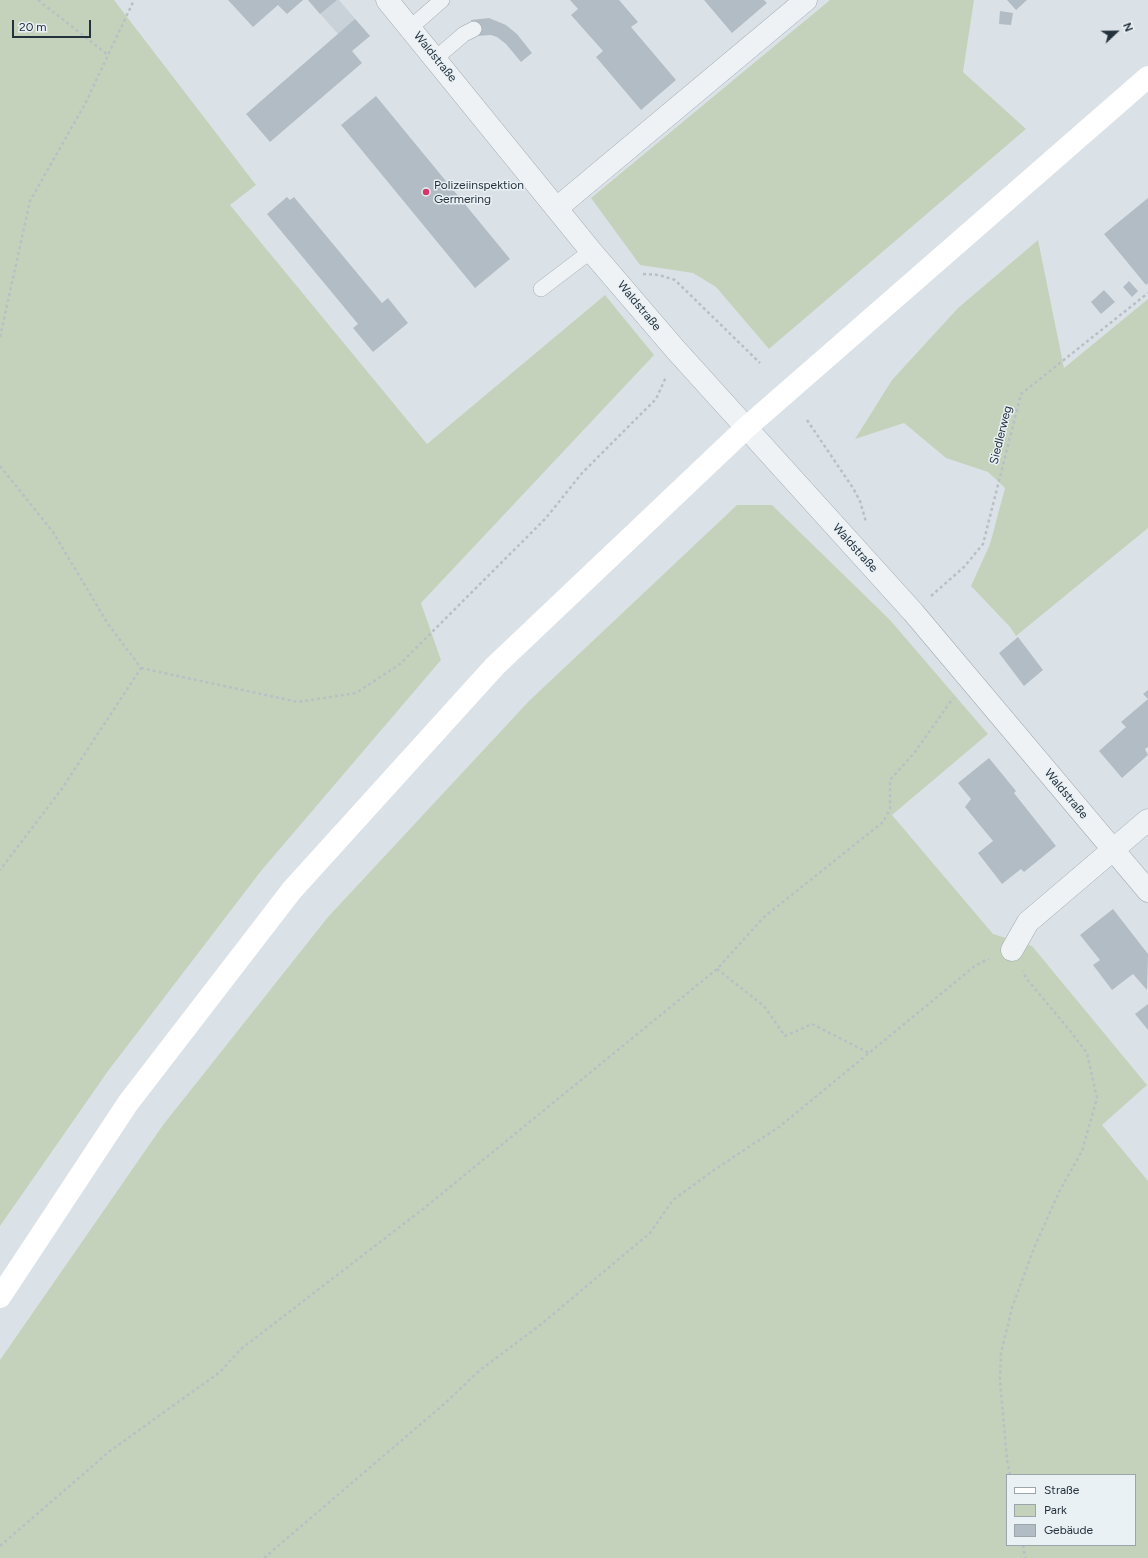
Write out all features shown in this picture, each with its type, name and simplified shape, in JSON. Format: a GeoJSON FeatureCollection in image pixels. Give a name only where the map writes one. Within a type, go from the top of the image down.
{"type":"FeatureCollection","features":[{"type":"Feature","properties":{"kind":"main road"},"geometry":{"type":"LineString","coordinates":[[0,1297],[128,1103],[292,890],[495,666],[747,427],[1148,77]]}},
{"type":"Feature","properties":{"kind":"street","name":"Waldstraße"},"geometry":{"type":"LineString","coordinates":[[387,0],[436,58],[592,251],[675,349],[747,427],[912,612],[1148,891]]}},
{"type":"Feature","properties":{"kind":"street"},"geometry":{"type":"LineString","coordinates":[[557,208],[806,0]]}},
{"type":"Feature","properties":{"kind":"street"},"geometry":{"type":"LineString","coordinates":[[1012,950],[1028,922],[1112,849],[1148,820]]}},
{"type":"Feature","properties":{"kind":"lane"},"geometry":{"type":"LineString","coordinates":[[410,28],[442,0]]}},
{"type":"Feature","properties":{"kind":"lane"},"geometry":{"type":"LineString","coordinates":[[436,58],[464,34],[474,29]]}},
{"type":"Feature","properties":{"kind":"lane"},"geometry":{"type":"LineString","coordinates":[[541,288],[592,251]]}},
{"type":"Feature","properties":{"kind":"path"},"geometry":{"type":"LineString","coordinates":[[38,0],[108,55]]}},
{"type":"Feature","properties":{"kind":"path"},"geometry":{"type":"LineString","coordinates":[[0,337],[30,201],[86,104],[134,0]]}},
{"type":"Feature","properties":{"kind":"path"},"geometry":{"type":"LineString","coordinates":[[675,280],[760,363]]}},
{"type":"Feature","properties":{"kind":"path","name":"Siedlerweg"},"geometry":{"type":"LineString","coordinates":[[912,612],[964,567],[983,544],[1021,394],[1148,293]]}},
{"type":"Feature","properties":{"kind":"path"},"geometry":{"type":"LineString","coordinates":[[0,466],[53,532],[108,624],[141,668],[298,702],[356,693],[400,664],[546,518],[582,473],[656,399],[666,379],[665,371]]}},
{"type":"Feature","properties":{"kind":"path"},"geometry":{"type":"LineString","coordinates":[[807,420],[860,502],[867,528]]}},
{"type":"Feature","properties":{"kind":"path"},"geometry":{"type":"LineString","coordinates":[[0,870],[61,790],[141,668]]}},
{"type":"Feature","properties":{"kind":"path"},"geometry":{"type":"LineString","coordinates":[[0,1546],[110,1451],[220,1372],[241,1349],[423,1209],[717,969],[764,917],[884,822],[890,809],[890,780],[916,752],[967,677]]}},
{"type":"Feature","properties":{"kind":"path"},"geometry":{"type":"LineString","coordinates":[[264,1558],[443,1405],[480,1370],[539,1326],[650,1233],[673,1200],[714,1170],[779,1127],[976,965],[1012,950],[1026,978],[1072,1032],[1087,1053],[1097,1098],[1082,1150],[1059,1192],[1034,1248],[1012,1308],[1001,1353],[1000,1381],[1007,1460],[1010,1474]]}},
{"type":"Feature","properties":{"kind":"path"},"geometry":{"type":"LineString","coordinates":[[717,969],[764,1006],[785,1036],[812,1024],[869,1053]]}},
{"type":"Feature","properties":{"kind":"path"},"geometry":{"type":"LineString","coordinates":[[1023,1546],[1025,1558]]}},
{"type":"Feature","properties":{"kind":"shaded area"},"geometry":{"type":"Polygon","coordinates":[[[308,0],[339,0],[370,36],[352,50],[308,0]]]}},
{"type":"Feature","properties":{"kind":"green space"},"geometry":{"type":"Polygon","coordinates":[[[0,0],[114,0],[256,185],[230,205],[427,444],[605,295],[654,355],[421,603],[441,660],[261,871],[108,1071],[0,1226],[0,0]]]}},
{"type":"Feature","properties":{"kind":"green space"},"geometry":{"type":"Polygon","coordinates":[[[830,0],[974,0],[963,72],[1026,129],[769,349],[716,287],[693,273],[640,265],[591,198],[830,0]]]}},
{"type":"Feature","properties":{"kind":"green space"},"geometry":{"type":"Polygon","coordinates":[[[1038,240],[1064,368],[1148,299],[1148,528],[1016,636],[1010,627],[971,586],[990,544],[1005,488],[988,472],[946,458],[904,423],[855,439],[892,380],[958,308],[1038,240]]]}},
{"type":"Feature","properties":{"kind":"green space"},"geometry":{"type":"Polygon","coordinates":[[[737,505],[772,505],[890,620],[988,734],[892,815],[993,934],[1032,946],[1147,1085],[1102,1125],[1148,1181],[1148,1558],[0,1558],[0,1360],[163,1125],[328,917],[529,701],[737,505]]]}},
{"type":"Feature","properties":{"kind":"building"},"geometry":{"type":"Polygon","coordinates":[[[228,0],[303,0],[287,14],[278,5],[253,27],[228,0]]]}},
{"type":"Feature","properties":{"kind":"building"},"geometry":{"type":"Polygon","coordinates":[[[308,0],[337,0],[320,14],[308,0]]]}},
{"type":"Feature","properties":{"kind":"building"},"geometry":{"type":"Polygon","coordinates":[[[570,0],[619,0],[638,22],[631,27],[676,80],[641,110],[596,57],[603,51],[571,15],[578,9],[570,0]]]}},
{"type":"Feature","properties":{"kind":"building"},"geometry":{"type":"Polygon","coordinates":[[[704,0],[764,0],[767,3],[732,33],[704,0]]]}},
{"type":"Feature","properties":{"kind":"building"},"geometry":{"type":"Polygon","coordinates":[[[1007,0],[1027,0],[1016,10],[1007,0]]]}},
{"type":"Feature","properties":{"kind":"building"},"geometry":{"type":"Polygon","coordinates":[[[1000,11],[1013,13],[1011,25],[999,24],[1000,11]]]}},
{"type":"Feature","properties":{"kind":"building"},"geometry":{"type":"Polygon","coordinates":[[[489,18],[506,25],[517,34],[532,53],[521,62],[506,44],[497,37],[491,35],[477,36],[471,20],[489,18]]]}},
{"type":"Feature","properties":{"kind":"building"},"geometry":{"type":"Polygon","coordinates":[[[355,19],[370,36],[352,51],[362,63],[270,142],[246,114],[355,19]]]}},
{"type":"Feature","properties":{"kind":"building","name":"Polizeiinspektion Germering"},"geometry":{"type":"Polygon","coordinates":[[[376,96],[510,259],[475,288],[341,125],[376,96]]]}},
{"type":"Feature","properties":{"kind":"building"},"geometry":{"type":"Polygon","coordinates":[[[287,197],[290,200],[294,197],[382,303],[388,298],[408,323],[373,352],[353,328],[358,324],[267,214],[287,197]]]}},
{"type":"Feature","properties":{"kind":"building"},"geometry":{"type":"Polygon","coordinates":[[[1148,198],[1148,283],[1146,285],[1104,234],[1148,198]]]}},
{"type":"Feature","properties":{"kind":"building"},"geometry":{"type":"Polygon","coordinates":[[[1129,281],[1138,291],[1132,297],[1123,287],[1129,281]]]}},
{"type":"Feature","properties":{"kind":"building"},"geometry":{"type":"Polygon","coordinates":[[[1104,290],[1115,302],[1101,314],[1091,302],[1104,290]]]}},
{"type":"Feature","properties":{"kind":"building"},"geometry":{"type":"Polygon","coordinates":[[[1018,637],[1043,670],[1024,686],[999,653],[1018,637]]]}},
{"type":"Feature","properties":{"kind":"building"},"geometry":{"type":"Polygon","coordinates":[[[1148,690],[1148,699],[1143,694],[1148,690]]]}},
{"type":"Feature","properties":{"kind":"building"},"geometry":{"type":"Polygon","coordinates":[[[1148,699],[1148,747],[1145,749],[1148,755],[1122,778],[1099,751],[1126,727],[1121,722],[1148,699]]]}},
{"type":"Feature","properties":{"kind":"building"},"geometry":{"type":"Polygon","coordinates":[[[989,758],[1016,791],[1014,793],[1056,846],[1024,872],[1021,869],[1002,884],[978,853],[993,841],[965,807],[971,799],[958,783],[989,758]]]}},
{"type":"Feature","properties":{"kind":"building"},"geometry":{"type":"Polygon","coordinates":[[[1113,909],[1148,954],[1147,990],[1133,974],[1112,990],[1093,965],[1100,960],[1080,935],[1113,909]]]}},
{"type":"Feature","properties":{"kind":"building"},"geometry":{"type":"Polygon","coordinates":[[[1148,1004],[1148,1030],[1135,1014],[1148,1004]]]}},
{"type":"Feature","properties":{"kind":"place","name":"Polizeiinspektion Germering"},"geometry":{"type":"Point","coordinates":[426,192]}}]}
